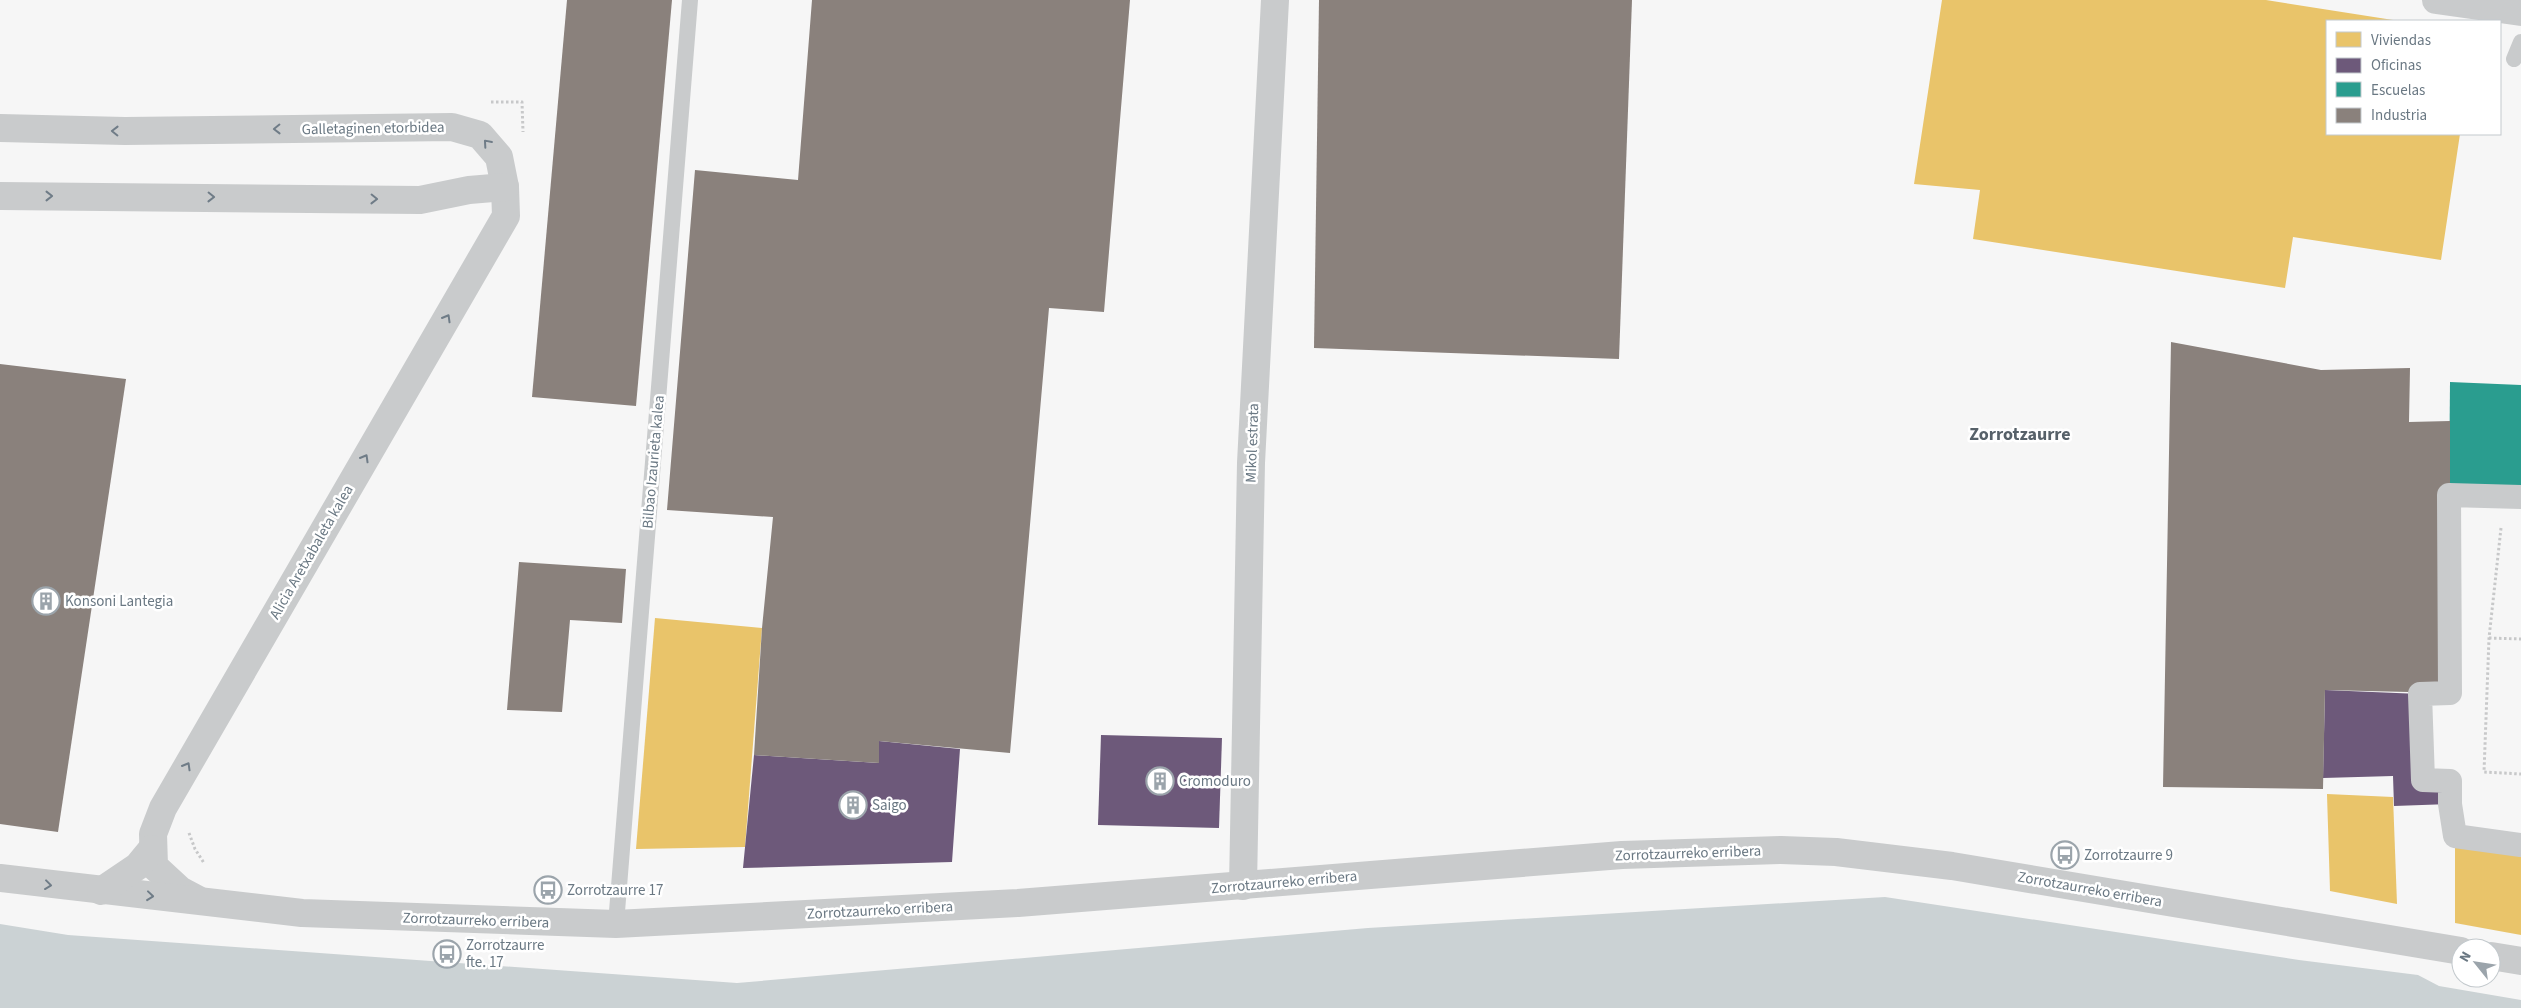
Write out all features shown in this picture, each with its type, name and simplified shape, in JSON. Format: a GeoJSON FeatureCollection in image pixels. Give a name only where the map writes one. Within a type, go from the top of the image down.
{"type":"FeatureCollection","features":[{"type":"Feature","properties":{"kind":"street","name":"Mikol estrata"},"geometry":{"type":"LineString","coordinates":[[1243,886],[1251,463],[1275,0]]}},
{"type":"Feature","properties":{"kind":"street"},"geometry":{"type":"LineString","coordinates":[[2436,0],[2521,12]]}},
{"type":"Feature","properties":{"kind":"street","name":"Galletaginen etorbidea"},"geometry":{"type":"LineString","coordinates":[[0,128],[125,131],[452,127],[480,135],[499,157],[505,187]]}},
{"type":"Feature","properties":{"kind":"street"},"geometry":{"type":"LineString","coordinates":[[0,196],[420,200],[469,190],[505,187]]}},
{"type":"Feature","properties":{"kind":"street","name":"Alicia Aretxabaleta kalea"},"geometry":{"type":"LineString","coordinates":[[203,902],[180,890],[154,866],[152,834],[163,808],[506,216],[505,187]]}},
{"type":"Feature","properties":{"kind":"street"},"geometry":{"type":"LineString","coordinates":[[2521,497],[2449,495],[2450,693],[2420,694],[2423,780],[2450,781],[2450,804],[2455,836],[2521,845]]}},
{"type":"Feature","properties":{"kind":"street"},"geometry":{"type":"LineString","coordinates":[[101,891],[138,866],[152,850]]}},
{"type":"Feature","properties":{"kind":"street","name":"Zorrotzaurreko erribera"},"geometry":{"type":"LineString","coordinates":[[0,878],[302,913],[616,924],[1018,903],[1622,855],[1782,850],[1836,852],[2000,873],[2451,949]]}},
{"type":"Feature","properties":{"kind":"street"},"geometry":{"type":"LineString","coordinates":[[2501,958],[2521,961]]}},
{"type":"Feature","properties":{"kind":"lane","name":"Bilbao Izaurieta kalea"},"geometry":{"type":"LineString","coordinates":[[616,924],[690,0]]}},
{"type":"Feature","properties":{"kind":"lane"},"geometry":{"type":"LineString","coordinates":[[2514,59],[2521,42]]}},
{"type":"Feature","properties":{"kind":"path"},"geometry":{"type":"LineString","coordinates":[[2501,528],[2489,638],[2484,772],[2521,774]]}},
{"type":"Feature","properties":{"kind":"path"},"geometry":{"type":"LineString","coordinates":[[2489,638],[2521,639]]}},
{"type":"Feature","properties":{"kind":"shaded area"},"geometry":{"type":"Polygon","coordinates":[[[1885,897],[2299,960],[2418,975],[2439,986],[2521,1000],[2521,1008],[0,1008],[0,924],[68,935],[737,983],[1368,928],[1885,897]]]}},
{"type":"Feature","properties":{"kind":"building: Viviendas"},"geometry":{"type":"Polygon","coordinates":[[[1942,0],[2266,0],[2393,20],[2326,20],[2326,135],[2460,135],[2441,260],[2293,237],[2285,288],[1973,239],[1980,190],[1914,184],[1942,0]]]}},
{"type":"Feature","properties":{"kind":"building: Viviendas"},"geometry":{"type":"Polygon","coordinates":[[[655,618],[762,628],[745,847],[636,849],[655,618]]]}},
{"type":"Feature","properties":{"kind":"building: Viviendas"},"geometry":{"type":"Polygon","coordinates":[[[2327,794],[2393,797],[2397,904],[2330,891],[2327,794]]]}},
{"type":"Feature","properties":{"kind":"building: Viviendas"},"geometry":{"type":"Polygon","coordinates":[[[2455,836],[2521,845],[2521,935],[2455,923],[2455,836]]]}},
{"type":"Feature","properties":{"kind":"building: Oficinas"},"geometry":{"type":"Polygon","coordinates":[[[2325,690],[2420,694],[2423,780],[2450,781],[2450,804],[2394,806],[2393,776],[2323,778],[2325,690]]]}},
{"type":"Feature","properties":{"kind":"building: Oficinas","name":"Cromoduro"},"geometry":{"type":"Polygon","coordinates":[[[1101,735],[1222,738],[1219,828],[1098,825],[1101,735]]]}},
{"type":"Feature","properties":{"kind":"building: Oficinas","name":"Saigo"},"geometry":{"type":"Polygon","coordinates":[[[879,741],[960,749],[952,862],[743,868],[754,755],[879,763],[879,741]]]}},
{"type":"Feature","properties":{"kind":"building: Escuelas"},"geometry":{"type":"Polygon","coordinates":[[[2450,382],[2521,385],[2521,497],[2449,495],[2450,382]]]}},
{"type":"Feature","properties":{"kind":"building: Industria"},"geometry":{"type":"Polygon","coordinates":[[[567,0],[672,0],[636,406],[532,397],[567,0]]]}},
{"type":"Feature","properties":{"kind":"building: Industria"},"geometry":{"type":"Polygon","coordinates":[[[812,0],[1130,0],[1104,312],[1049,308],[1010,753],[879,741],[879,763],[754,755],[762,628],[773,517],[667,510],[695,170],[798,180],[812,0]]]}},
{"type":"Feature","properties":{"kind":"building: Industria"},"geometry":{"type":"Polygon","coordinates":[[[1319,0],[1632,0],[1619,359],[1314,348],[1319,0]]]}},
{"type":"Feature","properties":{"kind":"building: Industria"},"geometry":{"type":"Polygon","coordinates":[[[2171,342],[2321,370],[2410,368],[2409,422],[2450,421],[2450,693],[2325,690],[2323,789],[2163,787],[2171,342]]]}},
{"type":"Feature","properties":{"kind":"building: Industria","name":"Konsoni Lantegia"},"geometry":{"type":"Polygon","coordinates":[[[0,364],[126,379],[58,832],[0,824],[0,364]]]}},
{"type":"Feature","properties":{"kind":"building: Industria"},"geometry":{"type":"Polygon","coordinates":[[[519,562],[626,569],[622,623],[570,620],[562,712],[507,710],[519,562]]]}},
{"type":"Feature","properties":{"kind":"place","name":"Konsoni Lantegia"},"geometry":{"type":"Point","coordinates":[46,601]}},
{"type":"Feature","properties":{"kind":"place","name":"Cromoduro"},"geometry":{"type":"Point","coordinates":[1160,781]}},
{"type":"Feature","properties":{"kind":"place","name":"Saigo"},"geometry":{"type":"Point","coordinates":[853,805]}},
{"type":"Feature","properties":{"kind":"place","name":"Zorrotzaurre 9"},"geometry":{"type":"Point","coordinates":[2065,855]}},
{"type":"Feature","properties":{"kind":"place","name":"Zorrotzaurre 17"},"geometry":{"type":"Point","coordinates":[548,890]}},
{"type":"Feature","properties":{"kind":"place","name":"Zorrotzaurre fte. 17"},"geometry":{"type":"Point","coordinates":[447,954]}},
{"type":"Feature","properties":{"kind":"district","name":"Zorrotzaurre"},"geometry":{"type":"Point","coordinates":[2020,434]}}]}
